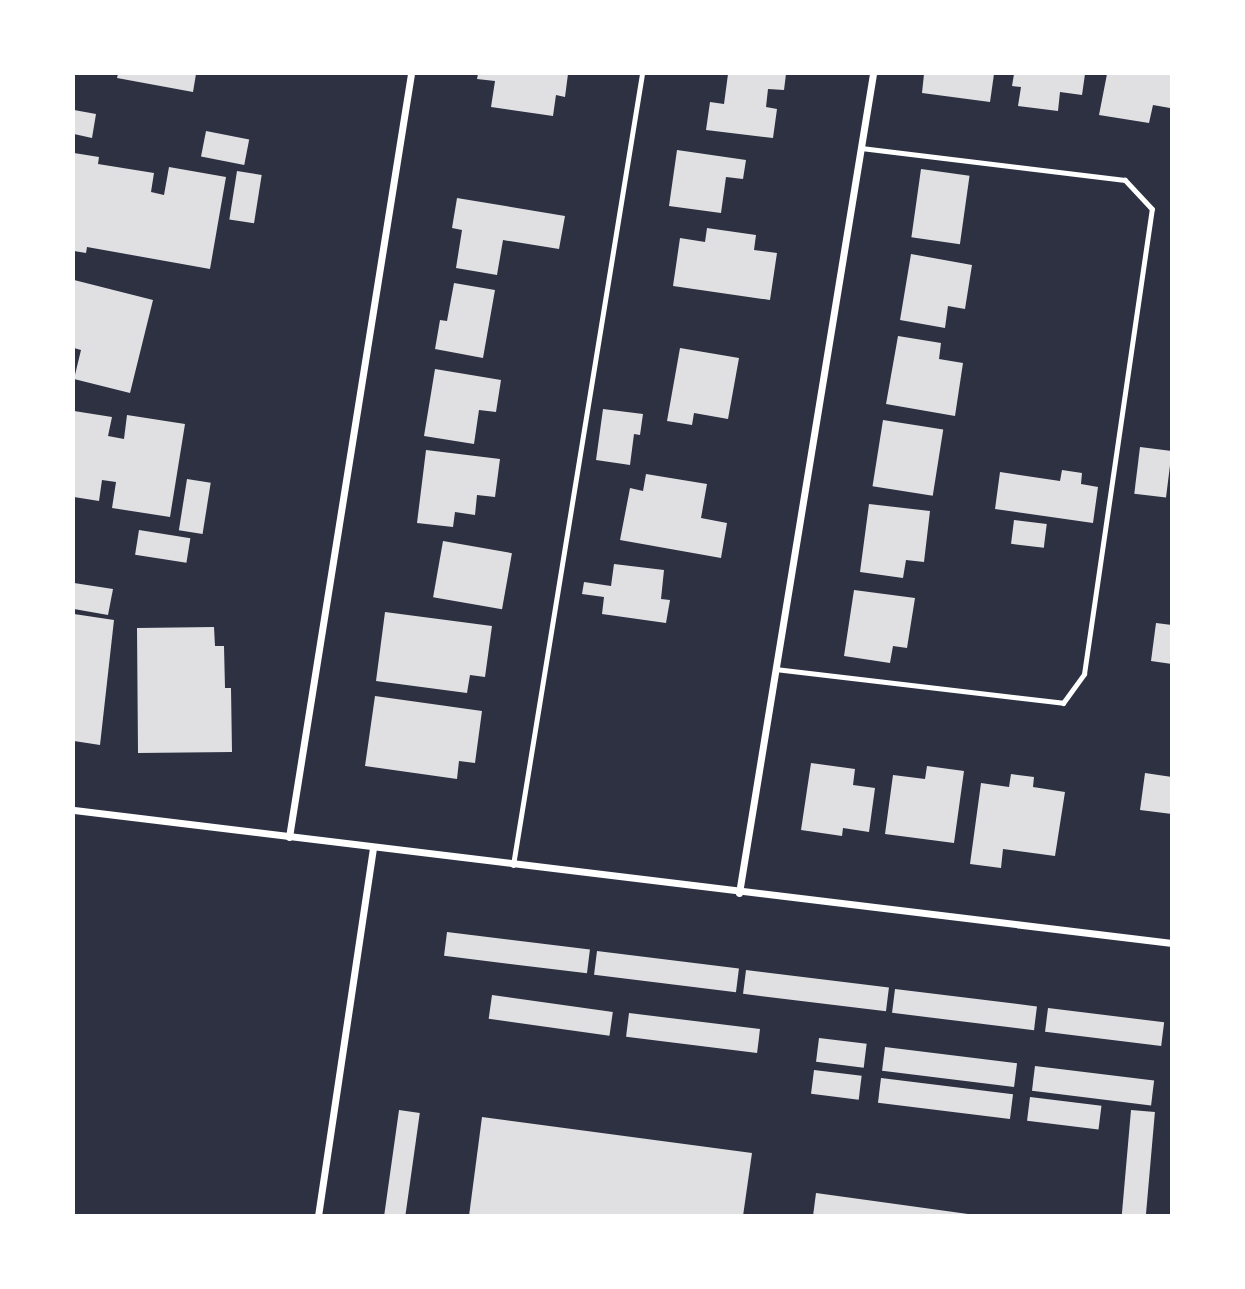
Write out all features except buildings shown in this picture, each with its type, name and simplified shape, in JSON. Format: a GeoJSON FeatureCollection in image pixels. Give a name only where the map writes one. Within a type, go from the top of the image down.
{"type":"FeatureCollection","features":[{"type":"Feature","properties":{"kind":"street"},"geometry":{"type":"LineString","coordinates":[[289,837],[411,74]]}},
{"type":"Feature","properties":{"kind":"street"},"geometry":{"type":"LineString","coordinates":[[739,893],[873,74]]}},
{"type":"Feature","properties":{"kind":"street"},"geometry":{"type":"LineString","coordinates":[[74,810],[739,893],[1171,943]]}},
{"type":"Feature","properties":{"kind":"street"},"geometry":{"type":"LineString","coordinates":[[317,1216],[373,847]]}},
{"type":"Feature","properties":{"kind":"lane"},"geometry":{"type":"LineString","coordinates":[[513,865],[642,74]]}},
{"type":"Feature","properties":{"kind":"lane"},"geometry":{"type":"LineString","coordinates":[[775,669],[1063,703],[1084,674],[1152,209],[1125,180],[860,148]]}}]}
